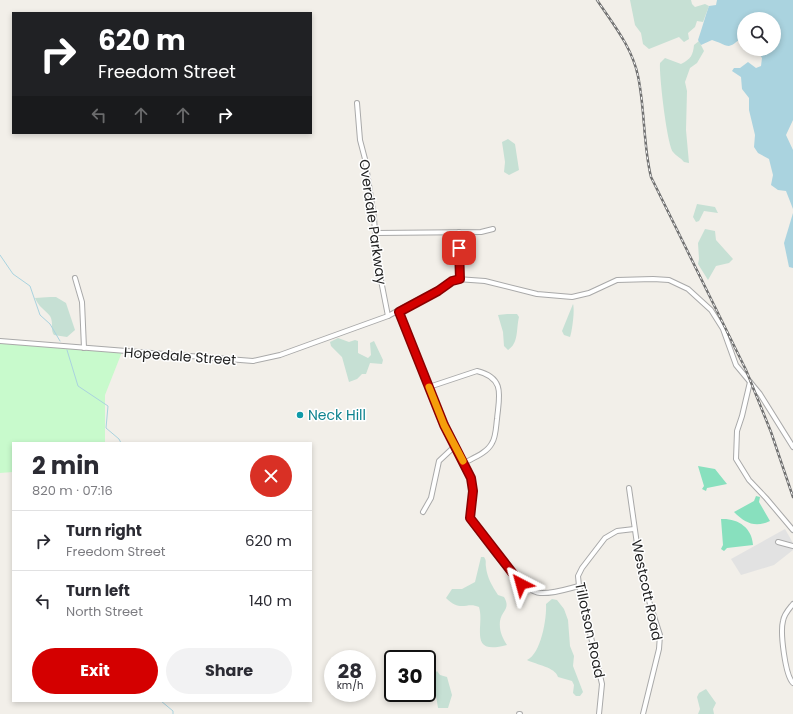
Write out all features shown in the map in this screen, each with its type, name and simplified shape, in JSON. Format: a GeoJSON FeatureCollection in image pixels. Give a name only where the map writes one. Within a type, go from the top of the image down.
{"type":"FeatureCollection","features":[{"type":"Feature","properties":{"kind":"street","name":"Overdale Parkway"},"geometry":{"type":"LineString","coordinates":[[357,103],[360,140],[365,159],[376,232],[378,269],[388,316]]}},
{"type":"Feature","properties":{"kind":"street"},"geometry":{"type":"LineString","coordinates":[[376,232],[481,232],[493,229]]}},
{"type":"Feature","properties":{"kind":"street"},"geometry":{"type":"LineString","coordinates":[[459,232],[460,279],[485,281],[537,294],[572,297],[589,294],[617,280],[654,279],[675,282],[688,289],[711,310],[723,329],[736,365],[760,394],[793,447]]}},
{"type":"Feature","properties":{"kind":"street"},"geometry":{"type":"LineString","coordinates":[[75,278],[82,302],[84,348]]}},
{"type":"Feature","properties":{"kind":"street","name":"Hopedale Street"},"geometry":{"type":"LineString","coordinates":[[0,341],[253,361],[280,355],[399,312],[438,291],[452,281],[460,279]]}},
{"type":"Feature","properties":{"kind":"street"},"geometry":{"type":"LineString","coordinates":[[399,312],[444,425],[464,463],[473,486],[470,518],[521,584],[532,591],[540,593],[579,586]]}},
{"type":"Feature","properties":{"kind":"street"},"geometry":{"type":"LineString","coordinates":[[429,387],[474,372],[486,374],[497,384],[499,396],[492,443],[482,453],[464,463]]}},
{"type":"Feature","properties":{"kind":"street"},"geometry":{"type":"LineString","coordinates":[[750,382],[737,431],[736,458],[749,480],[793,530]]}},
{"type":"Feature","properties":{"kind":"street"},"geometry":{"type":"LineString","coordinates":[[423,512],[431,498],[439,461],[455,446]]}},
{"type":"Feature","properties":{"kind":"street","name":"Westcott Road"},"geometry":{"type":"LineString","coordinates":[[629,488],[642,578],[660,640],[659,650],[643,714]]}},
{"type":"Feature","properties":{"kind":"street","name":"Tillotson Road"},"geometry":{"type":"LineString","coordinates":[[599,714],[602,684],[578,576],[582,568],[605,538],[616,531],[634,529]]}},
{"type":"Feature","properties":{"kind":"street"},"geometry":{"type":"LineString","coordinates":[[778,542],[793,546]]}},
{"type":"Feature","properties":{"kind":"street"},"geometry":{"type":"LineString","coordinates":[[793,604],[784,617],[782,629],[787,672],[793,683]]}},
{"type":"Feature","properties":{"kind":"green space"},"geometry":{"type":"Polygon","coordinates":[[[630,0],[691,0],[695,7],[705,4],[709,6],[703,22],[697,21],[695,27],[688,33],[689,39],[684,42],[679,37],[649,49],[643,44],[641,33],[635,25],[630,0]]]}},
{"type":"Feature","properties":{"kind":"green space"},"geometry":{"type":"Polygon","coordinates":[[[699,41],[704,51],[697,63],[690,68],[685,82],[687,91],[686,130],[689,163],[684,162],[673,152],[668,136],[660,63],[665,58],[681,64],[691,56],[694,45],[699,41]]]}},
{"type":"Feature","properties":{"kind":"green space"},"geometry":{"type":"Polygon","coordinates":[[[508,139],[515,144],[519,170],[509,175],[504,172],[505,162],[502,142],[508,139]]]}},
{"type":"Feature","properties":{"kind":"green space"},"geometry":{"type":"Polygon","coordinates":[[[697,204],[715,207],[718,213],[704,211],[699,221],[696,222],[693,217],[697,204]]]}},
{"type":"Feature","properties":{"kind":"green space"},"geometry":{"type":"Polygon","coordinates":[[[705,229],[715,231],[716,240],[733,259],[729,263],[716,266],[708,280],[698,264],[698,243],[705,229]]]}},
{"type":"Feature","properties":{"kind":"green space"},"geometry":{"type":"Polygon","coordinates":[[[56,297],[66,303],[75,330],[67,337],[54,335],[50,316],[40,306],[35,298],[56,297]]]}},
{"type":"Feature","properties":{"kind":"green space"},"geometry":{"type":"Polygon","coordinates":[[[573,304],[574,307],[570,337],[564,335],[562,331],[573,304]]]}},
{"type":"Feature","properties":{"kind":"green space"},"geometry":{"type":"Polygon","coordinates":[[[517,314],[519,317],[516,340],[512,347],[508,350],[504,346],[503,332],[498,315],[517,314]]]}},
{"type":"Feature","properties":{"kind":"green space"},"geometry":{"type":"Polygon","coordinates":[[[338,338],[349,342],[355,340],[358,341],[358,353],[368,358],[371,355],[370,343],[374,341],[383,360],[382,364],[370,363],[366,374],[362,374],[357,379],[349,382],[342,357],[331,346],[330,342],[338,338]]]}},
{"type":"Feature","properties":{"kind":"green space"},"geometry":{"type":"Polygon","coordinates":[[[0,343],[122,352],[105,395],[105,442],[12,442],[12,472],[0,473],[0,343]]]}},
{"type":"Feature","properties":{"kind":"green space"},"geometry":{"type":"Polygon","coordinates":[[[698,466],[715,469],[727,484],[707,488],[706,491],[702,489],[704,486],[698,466]]]}},
{"type":"Feature","properties":{"kind":"green space"},"geometry":{"type":"Polygon","coordinates":[[[756,496],[760,497],[759,502],[770,521],[760,524],[746,522],[734,512],[754,501],[756,496]]]}},
{"type":"Feature","properties":{"kind":"green space"},"geometry":{"type":"Polygon","coordinates":[[[721,519],[733,520],[743,525],[750,533],[753,545],[727,548],[724,551],[721,549],[723,545],[721,519]]]}},
{"type":"Feature","properties":{"kind":"green space"},"geometry":{"type":"Polygon","coordinates":[[[481,557],[484,557],[487,574],[490,581],[498,595],[504,597],[507,604],[501,617],[500,627],[501,633],[507,645],[495,647],[487,646],[482,643],[480,637],[479,607],[471,605],[456,605],[446,598],[452,589],[462,589],[475,582],[481,557]]]}},
{"type":"Feature","properties":{"kind":"green space"},"geometry":{"type":"Polygon","coordinates":[[[552,599],[557,600],[564,609],[568,620],[570,646],[574,656],[573,666],[583,692],[580,696],[576,696],[573,693],[574,685],[572,681],[558,677],[550,669],[527,660],[536,651],[544,626],[546,604],[552,599]]]}},
{"type":"Feature","properties":{"kind":"green space"},"geometry":{"type":"Polygon","coordinates":[[[437,671],[440,675],[447,677],[452,695],[448,708],[438,708],[436,695],[437,671]]]}},
{"type":"Feature","properties":{"kind":"green space"},"geometry":{"type":"Polygon","coordinates":[[[706,689],[716,703],[713,709],[714,714],[698,714],[700,709],[697,697],[699,693],[706,689]]]}},
{"type":"Feature","properties":{"kind":"shaded area"},"geometry":{"type":"Polygon","coordinates":[[[785,529],[793,543],[793,550],[774,565],[741,575],[731,559],[785,529]]]}},
{"type":"Feature","properties":{"kind":"water"},"geometry":{"type":"Polygon","coordinates":[[[717,0],[793,0],[793,120],[786,135],[793,150],[793,209],[786,191],[778,190],[771,185],[773,175],[769,159],[758,153],[754,147],[755,135],[749,110],[749,98],[742,89],[741,77],[732,71],[734,68],[740,68],[748,62],[756,68],[761,66],[762,58],[761,56],[781,56],[781,12],[737,12],[737,42],[726,46],[712,40],[701,45],[698,40],[709,6],[716,5],[717,0]]]}},
{"type":"Feature","properties":{"kind":"water"},"geometry":{"type":"Polygon","coordinates":[[[793,213],[793,268],[789,267],[784,243],[793,213]]]}},
{"type":"Feature","properties":{"kind":"waterway"},"geometry":{"type":"LineString","coordinates":[[0,255],[13,274],[30,286],[40,315],[50,324],[60,341]]}},
{"type":"Feature","properties":{"kind":"waterway"},"geometry":{"type":"LineString","coordinates":[[67,350],[78,386],[108,406],[106,428],[120,442]]}},
{"type":"Feature","properties":{"kind":"waterway"},"geometry":{"type":"LineString","coordinates":[[162,702],[173,711],[173,714]]}},
{"type":"Feature","properties":{"kind":"railway"},"geometry":{"type":"LineString","coordinates":[[597,0],[627,46],[635,65],[642,101],[648,165],[651,177],[746,370],[771,432],[793,497]]}},
{"type":"Feature","properties":{"kind":"slow traffic"},"geometry":{"type":"LineString","coordinates":[[429,387],[444,425],[463,461]]}},
{"type":"Feature","properties":{"kind":"place","name":"Neck Hill"},"geometry":{"type":"Point","coordinates":[300,415]}},
{"type":"Feature","properties":{"kind":"route"},"geometry":{"type":"LineString","coordinates":[[459,248],[460,279],[448,283],[438,291],[399,312],[444,425],[471,478],[473,491],[469,514],[471,522],[521,584]]}}]}
